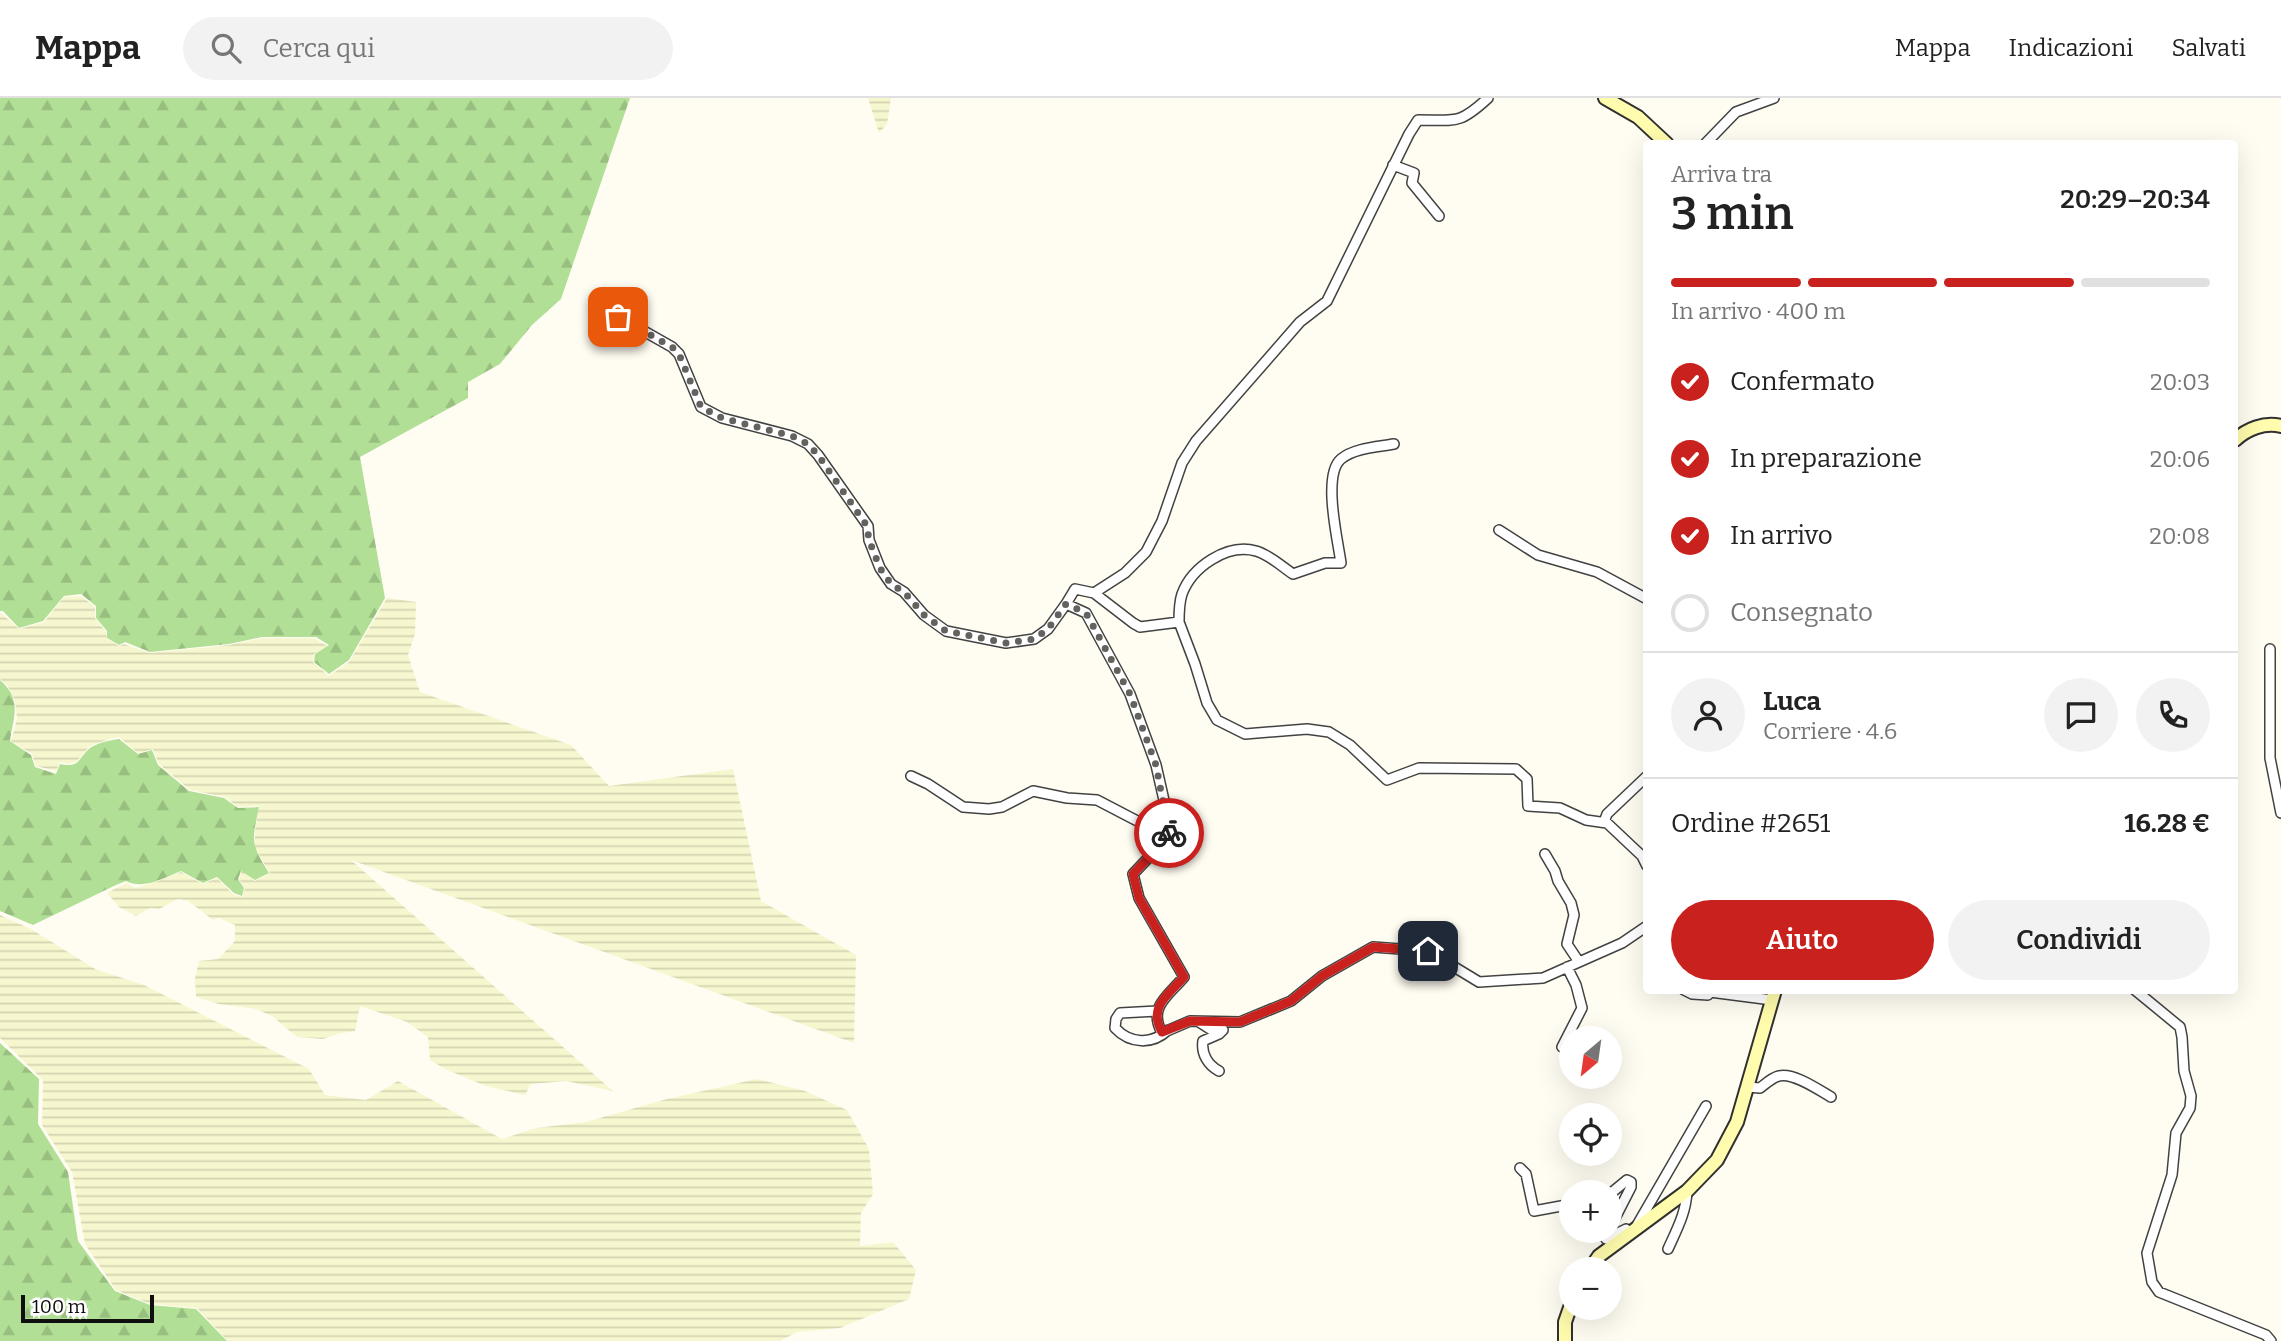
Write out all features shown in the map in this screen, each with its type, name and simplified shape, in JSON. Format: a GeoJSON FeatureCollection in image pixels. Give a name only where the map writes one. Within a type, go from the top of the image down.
{"type":"FeatureCollection","features":[{"type":"Feature","properties":{"kind":"main road"},"geometry":{"type":"LineString","coordinates":[[1605,98],[1638,117],[1663,140]]}},
{"type":"Feature","properties":{"kind":"main road"},"geometry":{"type":"LineString","coordinates":[[2238,437],[2258,426],[2281,426]]}},
{"type":"Feature","properties":{"kind":"main road"},"geometry":{"type":"LineString","coordinates":[[1599,1257],[1687,1191],[1717,1160],[1737,1122],[1774,995]]}},
{"type":"Feature","properties":{"kind":"main road"},"geometry":{"type":"LineString","coordinates":[[1565,1341],[1566,1320]]}},
{"type":"Feature","properties":{"kind":"street"},"geometry":{"type":"LineString","coordinates":[[1094,593],[1125,573],[1146,552],[1162,521],[1182,463],[1196,441],[1300,322],[1327,301],[1393,165],[1418,120],[1449,122],[1462,119],[1488,98]]}},
{"type":"Feature","properties":{"kind":"street"},"geometry":{"type":"LineString","coordinates":[[1709,140],[1736,111],[1774,98]]}},
{"type":"Feature","properties":{"kind":"street"},"geometry":{"type":"LineString","coordinates":[[1393,165],[1414,173],[1412,183],[1439,216]]}},
{"type":"Feature","properties":{"kind":"street"},"geometry":{"type":"LineString","coordinates":[[618,317],[672,347],[679,354],[701,407],[722,418],[792,436],[808,444],[867,526],[869,540],[880,568],[891,584],[904,592],[924,615],[946,631],[1006,643],[1034,639],[1048,629],[1076,589],[1094,593],[1140,627],[1179,622]]}},
{"type":"Feature","properties":{"kind":"street"},"geometry":{"type":"LineString","coordinates":[[1394,444],[1365,449],[1342,458],[1336,466],[1331,491],[1341,563],[1325,563],[1293,574],[1269,556],[1242,548],[1230,551],[1202,566],[1186,585],[1180,598],[1179,622],[1207,703],[1217,720],[1250,734],[1307,729],[1329,732],[1350,745],[1387,780],[1419,768],[1516,769],[1527,779],[1528,806],[1560,808],[1586,820],[1607,823],[1643,858]]}},
{"type":"Feature","properties":{"kind":"street"},"geometry":{"type":"LineString","coordinates":[[1499,530],[1538,555],[1597,572],[1643,597]]}},
{"type":"Feature","properties":{"kind":"street"},"geometry":{"type":"LineString","coordinates":[[1066,604],[1086,613],[1130,694],[1156,765],[1168,818],[1168,837],[1133,874],[1139,898],[1184,977],[1157,1011],[1155,1020],[1162,1032],[1190,1021],[1240,1022],[1291,1001],[1322,976],[1373,947],[1428,951],[1479,982],[1543,978],[1622,943],[1643,930]]}},
{"type":"Feature","properties":{"kind":"street"},"geometry":{"type":"LineString","coordinates":[[2270,649],[2270,758],[2281,813]]}},
{"type":"Feature","properties":{"kind":"street"},"geometry":{"type":"LineString","coordinates":[[911,776],[963,807],[1002,807],[1032,792],[1097,800],[1168,837]]}},
{"type":"Feature","properties":{"kind":"street"},"geometry":{"type":"LineString","coordinates":[[1604,822],[1607,814],[1643,780]]}},
{"type":"Feature","properties":{"kind":"street"},"geometry":{"type":"LineString","coordinates":[[1545,853],[1571,903],[1574,915],[1567,944],[1579,962]]}},
{"type":"Feature","properties":{"kind":"street"},"geometry":{"type":"LineString","coordinates":[[1567,967],[1576,985],[1582,1008],[1573,1026]]}},
{"type":"Feature","properties":{"kind":"street"},"geometry":{"type":"LineString","coordinates":[[1748,994],[1774,995]]}},
{"type":"Feature","properties":{"kind":"street"},"geometry":{"type":"LineString","coordinates":[[2141,994],[2180,1027],[2184,1071],[2191,1096],[2190,1108],[2176,1133],[2172,1175],[2147,1253],[2152,1282],[2158,1292],[2266,1335],[2271,1341]]}},
{"type":"Feature","properties":{"kind":"street"},"geometry":{"type":"LineString","coordinates":[[1157,1011],[1120,1013],[1115,1019],[1115,1028],[1129,1038],[1151,1041],[1168,1030]]}},
{"type":"Feature","properties":{"kind":"street"},"geometry":{"type":"LineString","coordinates":[[1198,1022],[1210,1029],[1223,1030],[1203,1041],[1202,1048],[1206,1059],[1219,1071]]}},
{"type":"Feature","properties":{"kind":"street"},"geometry":{"type":"LineString","coordinates":[[1747,1087],[1760,1088],[1779,1076],[1786,1076],[1806,1083],[1831,1097]]}},
{"type":"Feature","properties":{"kind":"street"},"geometry":{"type":"LineString","coordinates":[[1622,1233],[1635,1228],[1706,1106]]}},
{"type":"Feature","properties":{"kind":"street"},"geometry":{"type":"LineString","coordinates":[[1520,1168],[1526,1174],[1534,1211],[1559,1207]]}},
{"type":"Feature","properties":{"kind":"street"},"geometry":{"type":"LineString","coordinates":[[1622,1184],[1627,1180],[1631,1182],[1622,1204]]}},
{"type":"Feature","properties":{"kind":"street"},"geometry":{"type":"LineString","coordinates":[[1668,1250],[1682,1221],[1687,1191]]}},
{"type":"Feature","properties":{"kind":"green space"},"geometry":{"type":"Polygon","coordinates":[[[0,98],[630,98],[561,299],[532,325],[500,364],[468,382],[468,398],[360,457],[385,598],[349,660],[329,674],[314,662],[315,654],[329,645],[316,637],[262,637],[229,644],[150,652],[125,642],[119,645],[107,638],[107,631],[96,618],[96,606],[81,594],[64,596],[43,621],[19,628],[0,611],[0,98]]]}},
{"type":"Feature","properties":{"kind":"green space"},"geometry":{"type":"Polygon","coordinates":[[[868,98],[891,98],[887,124],[879,133],[868,98]]]}},
{"type":"Feature","properties":{"kind":"green space"},"geometry":{"type":"Polygon","coordinates":[[[81,596],[95,607],[95,618],[106,632],[107,639],[119,646],[124,644],[150,653],[229,645],[262,638],[314,638],[327,646],[314,654],[313,662],[329,676],[349,662],[387,598],[416,602],[415,634],[408,655],[420,692],[571,745],[609,786],[733,769],[761,901],[856,955],[854,1043],[351,860],[613,1091],[566,1081],[531,1084],[525,1095],[486,1086],[430,1060],[428,1037],[407,1022],[360,1006],[355,1031],[323,1039],[297,1037],[272,1016],[256,1009],[219,1004],[196,997],[195,978],[199,961],[218,959],[235,941],[235,925],[219,918],[213,920],[188,901],[178,899],[159,909],[150,908],[136,916],[119,907],[107,893],[126,883],[135,888],[181,872],[203,884],[217,878],[233,894],[242,897],[245,888],[239,879],[242,871],[255,881],[270,873],[255,848],[259,806],[238,807],[225,797],[190,790],[159,764],[153,749],[138,753],[119,737],[90,746],[76,762],[60,762],[56,771],[36,766],[32,754],[11,741],[17,719],[15,700],[7,685],[0,679],[0,612],[19,629],[44,622],[64,597],[81,596]]]}},
{"type":"Feature","properties":{"kind":"green space"},"geometry":{"type":"Polygon","coordinates":[[[0,680],[7,687],[14,702],[10,741],[31,755],[35,767],[56,774],[60,764],[75,764],[93,746],[115,739],[119,739],[138,754],[152,750],[158,765],[189,791],[224,798],[238,808],[259,807],[254,842],[269,873],[255,880],[241,871],[238,879],[244,888],[242,896],[234,893],[217,877],[203,883],[181,871],[146,884],[126,881],[33,925],[0,911],[0,680]]]}},
{"type":"Feature","properties":{"kind":"green space"},"geometry":{"type":"Polygon","coordinates":[[[0,915],[31,929],[95,969],[144,985],[309,1069],[325,1095],[366,1100],[398,1081],[502,1139],[536,1128],[586,1122],[667,1099],[757,1079],[805,1091],[847,1110],[869,1149],[873,1194],[861,1213],[860,1246],[893,1242],[916,1270],[909,1299],[840,1328],[797,1332],[780,1341],[228,1341],[197,1308],[150,1304],[116,1290],[85,1244],[72,1172],[42,1125],[43,1080],[0,1038],[0,915]]]}},
{"type":"Feature","properties":{"kind":"green space"},"geometry":{"type":"Polygon","coordinates":[[[0,1043],[39,1079],[38,1124],[68,1172],[78,1241],[115,1291],[150,1305],[196,1309],[227,1341],[0,1341],[0,1043]]]}},
{"type":"Feature","properties":{"kind":"way so far"},"geometry":{"type":"LineString","coordinates":[[618,317],[672,347],[679,354],[701,407],[722,418],[792,436],[808,444],[867,526],[869,540],[880,568],[891,584],[904,592],[924,615],[946,631],[1006,643],[1019,642],[1034,639],[1048,629],[1066,604],[1086,613],[1130,694],[1156,765],[1169,833]]}},
{"type":"Feature","properties":{"kind":"route"},"geometry":{"type":"LineString","coordinates":[[1169,833],[1133,874],[1139,898],[1184,977],[1157,1009],[1155,1020],[1162,1032],[1190,1021],[1240,1022],[1291,1001],[1322,976],[1373,947],[1428,951]]}}]}
